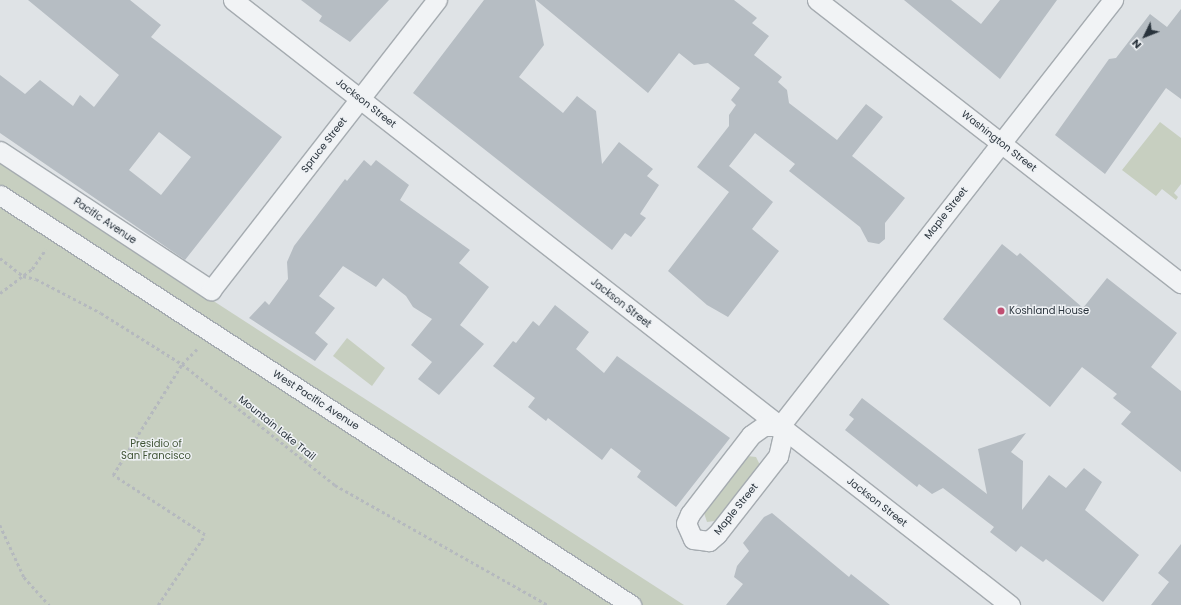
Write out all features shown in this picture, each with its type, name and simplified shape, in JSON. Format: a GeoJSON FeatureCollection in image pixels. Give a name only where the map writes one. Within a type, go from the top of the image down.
{"type":"FeatureCollection","features":[{"type":"Feature","properties":{"kind":"street","name":"Jackson Street"},"geometry":{"type":"LineString","coordinates":[[233,0],[1010,605]]}},
{"type":"Feature","properties":{"kind":"street","name":"Spruce Street"},"geometry":{"type":"LineString","coordinates":[[211,290],[437,0]]}},
{"type":"Feature","properties":{"kind":"street","name":"Washington Street"},"geometry":{"type":"LineString","coordinates":[[817,0],[1181,283]]}},
{"type":"Feature","properties":{"kind":"street","name":"Maple Street"},"geometry":{"type":"LineString","coordinates":[[780,426],[1112,0]]}},
{"type":"Feature","properties":{"kind":"street","name":"Pacific Avenue"},"geometry":{"type":"LineString","coordinates":[[0,151],[211,290]]}},
{"type":"Feature","properties":{"kind":"street","name":"West Pacific Avenue"},"geometry":{"type":"LineString","coordinates":[[0,195],[631,605]]}},
{"type":"Feature","properties":{"kind":"street","name":"Maple Street"},"geometry":{"type":"LineString","coordinates":[[764,426],[780,426],[783,434],[778,456],[730,519],[709,541],[693,539],[686,523],[690,514],[751,435],[764,426]]}},
{"type":"Feature","properties":{"kind":"path"},"geometry":{"type":"LineString","coordinates":[[0,293],[32,269],[57,232]]}},
{"type":"Feature","properties":{"kind":"path","name":"Mountain Lake Trail"},"geometry":{"type":"LineString","coordinates":[[0,258],[23,276],[36,279],[101,313],[182,364],[335,485],[548,605]]}},
{"type":"Feature","properties":{"kind":"path"},"geometry":{"type":"LineString","coordinates":[[158,605],[205,535],[113,475],[182,364],[200,345]]}},
{"type":"Feature","properties":{"kind":"path"},"geometry":{"type":"LineString","coordinates":[[0,525],[24,577],[49,605]]}},
{"type":"Feature","properties":{"kind":"green space"},"geometry":{"type":"Polygon","coordinates":[[[1160,122],[1181,138],[1181,184],[1174,193],[1178,197],[1176,200],[1162,189],[1156,196],[1122,170],[1160,122]]]}},
{"type":"Feature","properties":{"kind":"green space","name":"Presidio of San Francisco"},"geometry":{"type":"Polygon","coordinates":[[[0,163],[684,605],[0,605],[0,163]]]}},
{"type":"Feature","properties":{"kind":"green space"},"geometry":{"type":"Polygon","coordinates":[[[347,338],[385,368],[372,386],[333,356],[347,338]]]}},
{"type":"Feature","properties":{"kind":"green space"},"geometry":{"type":"Polygon","coordinates":[[[747,456],[756,457],[760,465],[715,521],[707,522],[703,510],[747,456]]]}},
{"type":"Feature","properties":{"kind":"building"},"geometry":{"type":"Polygon","coordinates":[[[28,0],[130,0],[161,25],[151,37],[282,137],[185,260],[0,133],[0,75],[25,94],[40,80],[73,106],[80,95],[94,107],[119,75],[28,0]],[[159,132],[129,170],[161,195],[191,157],[159,132]]]}},
{"type":"Feature","properties":{"kind":"building"},"geometry":{"type":"Polygon","coordinates":[[[301,0],[389,0],[350,42],[319,21],[322,16],[301,0]]]}},
{"type":"Feature","properties":{"kind":"building"},"geometry":{"type":"Polygon","coordinates":[[[484,0],[535,0],[544,45],[519,77],[563,113],[577,96],[596,111],[602,164],[619,142],[653,169],[647,176],[659,185],[640,214],[646,218],[631,237],[625,233],[612,250],[413,93],[484,0]]]}},
{"type":"Feature","properties":{"kind":"building"},"geometry":{"type":"Polygon","coordinates":[[[536,0],[734,0],[757,18],[752,23],[769,36],[754,55],[782,77],[778,82],[787,90],[789,103],[837,140],[866,104],[883,117],[852,156],[905,198],[885,223],[885,239],[879,244],[868,242],[860,227],[789,171],[795,164],[755,133],[729,166],[773,202],[752,229],[779,251],[728,317],[707,305],[668,271],[729,192],[697,167],[729,126],[729,115],[736,105],[731,100],[740,88],[708,63],[694,65],[679,53],[648,93],[536,0]]]}},
{"type":"Feature","properties":{"kind":"building"},"geometry":{"type":"Polygon","coordinates":[[[904,0],[951,0],[981,24],[1000,0],[1057,0],[1000,79],[904,0]]]}},
{"type":"Feature","properties":{"kind":"building"},"geometry":{"type":"Polygon","coordinates":[[[1181,9],[1181,99],[1166,88],[1105,174],[1055,135],[1109,59],[1116,58],[1150,14],[1167,27],[1181,9]]]}},
{"type":"Feature","properties":{"kind":"building"},"geometry":{"type":"Polygon","coordinates":[[[364,160],[371,166],[376,160],[409,185],[400,200],[470,250],[459,263],[489,287],[460,325],[484,344],[439,395],[418,379],[432,362],[411,345],[432,319],[413,307],[406,296],[383,278],[376,287],[343,266],[319,296],[335,308],[315,333],[328,344],[315,361],[249,318],[265,301],[269,305],[288,279],[287,262],[294,246],[345,179],[347,181],[364,160]]]}},
{"type":"Feature","properties":{"kind":"building"},"geometry":{"type":"Polygon","coordinates":[[[1002,244],[1017,256],[1020,253],[1083,308],[1107,278],[1177,333],[1151,367],[1181,391],[1181,472],[1121,424],[1131,412],[1113,398],[1117,394],[1082,367],[1050,407],[943,319],[1002,244]]]}},
{"type":"Feature","properties":{"kind":"building"},"geometry":{"type":"Polygon","coordinates":[[[555,305],[589,332],[576,349],[604,373],[617,356],[730,438],[676,507],[637,477],[641,471],[611,448],[602,460],[548,418],[546,421],[528,407],[535,398],[493,366],[513,341],[516,343],[533,321],[539,326],[555,305]]]}},
{"type":"Feature","properties":{"kind":"building"},"geometry":{"type":"Polygon","coordinates":[[[862,398],[987,494],[978,449],[1026,433],[1011,452],[1023,461],[1022,510],[1049,475],[1066,488],[1084,468],[1102,482],[1085,510],[1139,555],[1103,602],[1046,559],[1043,562],[1021,546],[1016,552],[990,532],[994,527],[943,488],[932,494],[919,484],[917,487],[845,430],[854,419],[849,415],[862,398]]]}},
{"type":"Feature","properties":{"kind":"building"},"geometry":{"type":"Polygon","coordinates":[[[772,513],[849,577],[851,574],[890,605],[726,605],[743,584],[734,577],[737,566],[749,551],[743,543],[764,517],[772,513]]]}},
{"type":"Feature","properties":{"kind":"building"},"geometry":{"type":"Polygon","coordinates":[[[1181,544],[1181,605],[1151,605],[1169,582],[1158,573],[1181,544]]]}},
{"type":"Feature","properties":{"kind":"place","name":"Koshland House"},"geometry":{"type":"Point","coordinates":[1001,311]}}]}
